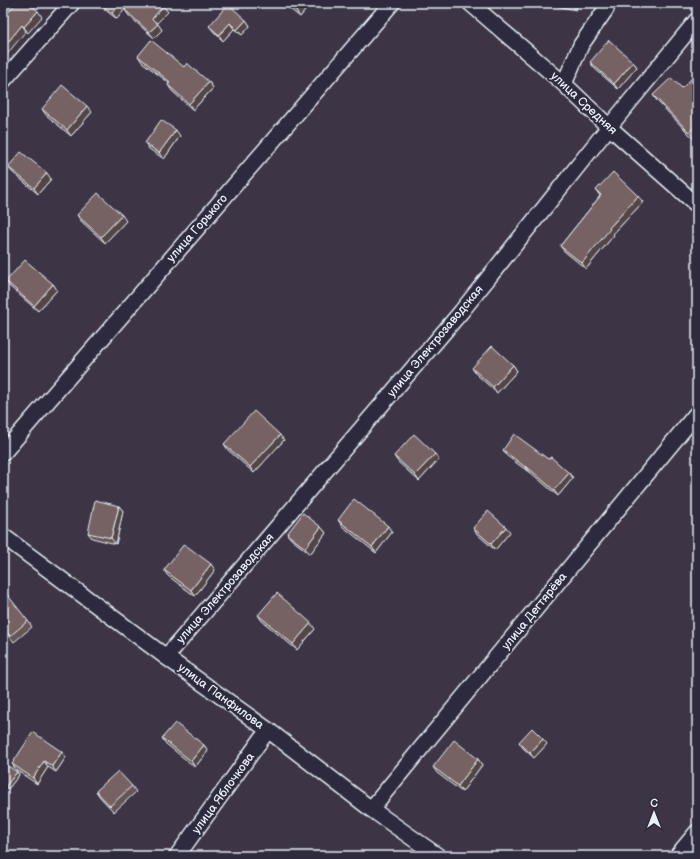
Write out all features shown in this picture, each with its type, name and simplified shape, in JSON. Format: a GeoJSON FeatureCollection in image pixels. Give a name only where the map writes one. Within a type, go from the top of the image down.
{"type":"FeatureCollection","features":[{"type":"Feature","properties":{"kind":"street"},"geometry":{"type":"LineString","coordinates":[[3,81],[72,3]]}},
{"type":"Feature","properties":{"kind":"street","name":"улица Горького"},"geometry":{"type":"LineString","coordinates":[[3,454],[392,3]]}},
{"type":"Feature","properties":{"kind":"street","name":"улица Средняя"},"geometry":{"type":"LineString","coordinates":[[470,3],[564,84],[697,205]]}},
{"type":"Feature","properties":{"kind":"street"},"geometry":{"type":"LineString","coordinates":[[564,84],[581,45],[606,9],[607,3]]}},
{"type":"Feature","properties":{"kind":"street","name":"улица Электрозаводская"},"geometry":{"type":"LineString","coordinates":[[166,657],[461,312],[697,20]]}},
{"type":"Feature","properties":{"kind":"street","name":"улица Дегтярёва"},"geometry":{"type":"LineString","coordinates":[[372,809],[697,413]]}},
{"type":"Feature","properties":{"kind":"street","name":"улица Панфилова"},"geometry":{"type":"LineString","coordinates":[[3,536],[166,657],[268,730],[372,809],[438,856]]}},
{"type":"Feature","properties":{"kind":"street","name":"улица Яблочкова"},"geometry":{"type":"LineString","coordinates":[[177,856],[268,730]]}},
{"type":"Feature","properties":{"kind":"street"},"geometry":{"type":"LineString","coordinates":[[677,856],[697,832]]}},
{"type":"Feature","properties":{"kind":"building"},"geometry":{"type":"Polygon","coordinates":[[[16,3],[29,3],[38,11],[24,27],[22,25],[3,48],[3,18],[16,3]]]}},
{"type":"Feature","properties":{"kind":"building"},"geometry":{"type":"Polygon","coordinates":[[[99,3],[121,3],[112,13],[99,3]]]}},
{"type":"Feature","properties":{"kind":"building"},"geometry":{"type":"Polygon","coordinates":[[[131,3],[135,3],[141,8],[146,3],[160,3],[163,6],[152,19],[158,24],[149,32],[125,10],[131,3]]]}},
{"type":"Feature","properties":{"kind":"building"},"geometry":{"type":"Polygon","coordinates":[[[285,3],[302,3],[296,11],[285,3]]]}},
{"type":"Feature","properties":{"kind":"building"},"geometry":{"type":"Polygon","coordinates":[[[228,4],[246,20],[237,30],[230,23],[219,35],[209,26],[228,4]]]}},
{"type":"Feature","properties":{"kind":"building"},"geometry":{"type":"Polygon","coordinates":[[[151,40],[184,67],[187,63],[209,82],[189,104],[168,85],[170,82],[138,56],[151,40]]]}},
{"type":"Feature","properties":{"kind":"building"},"geometry":{"type":"Polygon","coordinates":[[[609,40],[633,62],[614,84],[590,62],[609,40]]]}},
{"type":"Feature","properties":{"kind":"building"},"geometry":{"type":"Polygon","coordinates":[[[695,75],[697,77],[697,125],[689,132],[653,95],[671,78],[682,88],[695,75]]]}},
{"type":"Feature","properties":{"kind":"building"},"geometry":{"type":"Polygon","coordinates":[[[62,85],[87,106],[67,130],[42,109],[62,85]]]}},
{"type":"Feature","properties":{"kind":"building"},"geometry":{"type":"Polygon","coordinates":[[[161,120],[176,130],[159,153],[145,143],[161,120]]]}},
{"type":"Feature","properties":{"kind":"building"},"geometry":{"type":"Polygon","coordinates":[[[21,152],[47,173],[34,188],[8,167],[21,152]]]}},
{"type":"Feature","properties":{"kind":"building"},"geometry":{"type":"Polygon","coordinates":[[[613,172],[638,196],[609,228],[610,229],[582,263],[560,246],[601,195],[596,190],[613,172]]]}},
{"type":"Feature","properties":{"kind":"building"},"geometry":{"type":"Polygon","coordinates":[[[98,193],[122,215],[101,237],[77,215],[98,193]]]}},
{"type":"Feature","properties":{"kind":"building"},"geometry":{"type":"Polygon","coordinates":[[[25,260],[53,284],[34,306],[6,281],[25,260]]]}},
{"type":"Feature","properties":{"kind":"building"},"geometry":{"type":"Polygon","coordinates":[[[492,346],[513,365],[493,387],[472,368],[492,346]]]}},
{"type":"Feature","properties":{"kind":"building"},"geometry":{"type":"Polygon","coordinates":[[[254,411],[280,435],[250,467],[224,444],[254,411]]]}},
{"type":"Feature","properties":{"kind":"building"},"geometry":{"type":"Polygon","coordinates":[[[414,434],[435,454],[415,475],[394,456],[414,434]]]}},
{"type":"Feature","properties":{"kind":"building"},"geometry":{"type":"Polygon","coordinates":[[[514,434],[548,459],[551,457],[569,473],[554,490],[526,466],[525,467],[503,450],[514,434]]]}},
{"type":"Feature","properties":{"kind":"building"},"geometry":{"type":"Polygon","coordinates":[[[354,499],[388,526],[372,547],[338,520],[354,499]]]}},
{"type":"Feature","properties":{"kind":"building"},"geometry":{"type":"Polygon","coordinates":[[[95,500],[119,506],[111,538],[88,533],[95,500]]]}},
{"type":"Feature","properties":{"kind":"building"},"geometry":{"type":"Polygon","coordinates":[[[488,511],[506,527],[491,544],[473,528],[488,511]]]}},
{"type":"Feature","properties":{"kind":"building"},"geometry":{"type":"Polygon","coordinates":[[[303,513],[321,527],[305,548],[287,534],[303,513]]]}},
{"type":"Feature","properties":{"kind":"building"},"geometry":{"type":"Polygon","coordinates":[[[184,544],[211,564],[191,590],[164,570],[184,544]]]}},
{"type":"Feature","properties":{"kind":"building"},"geometry":{"type":"Polygon","coordinates":[[[6,593],[28,621],[10,636],[3,627],[3,595],[6,593]]]}},
{"type":"Feature","properties":{"kind":"building"},"geometry":{"type":"Polygon","coordinates":[[[277,593],[311,623],[293,644],[258,615],[277,593]]]}},
{"type":"Feature","properties":{"kind":"building"},"geometry":{"type":"Polygon","coordinates":[[[175,723],[204,745],[191,761],[162,738],[175,723]]]}},
{"type":"Feature","properties":{"kind":"building"},"geometry":{"type":"Polygon","coordinates":[[[532,728],[543,739],[530,753],[519,742],[532,728]]]}},
{"type":"Feature","properties":{"kind":"building"},"geometry":{"type":"Polygon","coordinates":[[[33,732],[62,752],[52,766],[44,761],[33,778],[12,764],[33,732]]]}},
{"type":"Feature","properties":{"kind":"building"},"geometry":{"type":"Polygon","coordinates":[[[454,740],[478,759],[458,786],[433,767],[454,740]]]}},
{"type":"Feature","properties":{"kind":"building"},"geometry":{"type":"Polygon","coordinates":[[[5,764],[17,772],[6,786],[3,784],[3,767],[5,764]]]}},
{"type":"Feature","properties":{"kind":"building"},"geometry":{"type":"Polygon","coordinates":[[[118,771],[132,786],[110,806],[96,791],[118,771]]]}}]}
